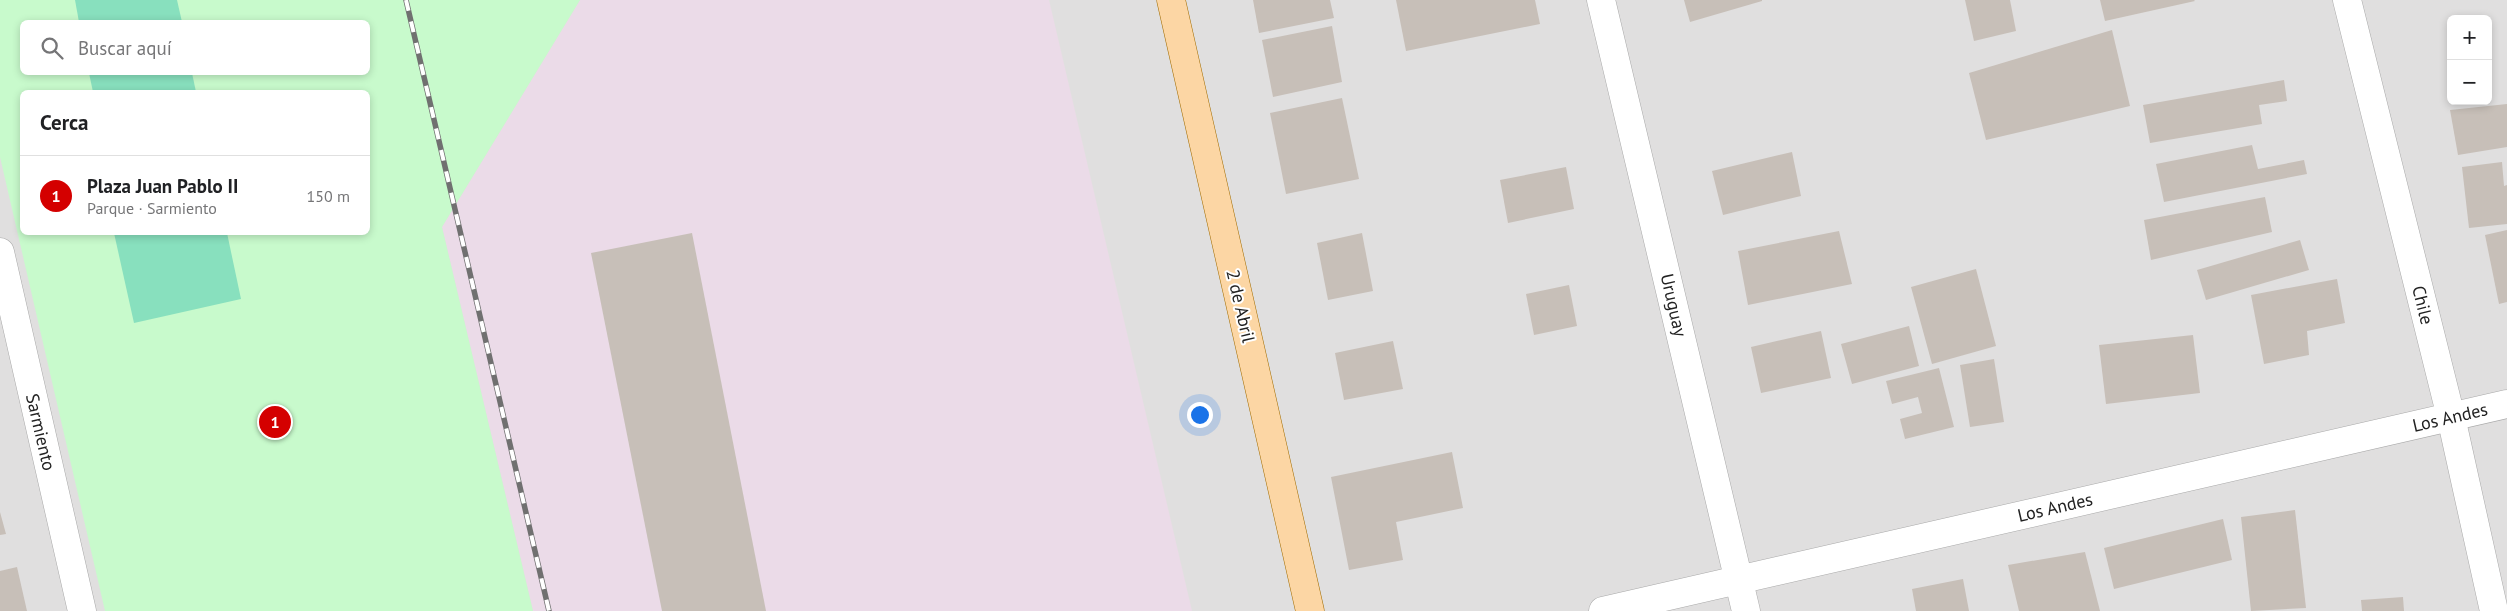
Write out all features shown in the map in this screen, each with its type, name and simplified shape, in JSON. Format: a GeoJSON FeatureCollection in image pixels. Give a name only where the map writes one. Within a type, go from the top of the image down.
{"type":"FeatureCollection","features":[{"type":"Feature","properties":{"kind":"main road","name":"2 de Abril"},"geometry":{"type":"LineString","coordinates":[[1171,0],[1310,611]]}},
{"type":"Feature","properties":{"kind":"street","name":"Uruguay"},"geometry":{"type":"LineString","coordinates":[[1601,0],[1746,611]]}},
{"type":"Feature","properties":{"kind":"street","name":"Chile"},"geometry":{"type":"LineString","coordinates":[[2347,0],[2451,417],[2494,611]]}},
{"type":"Feature","properties":{"kind":"street","name":"Sarmiento"},"geometry":{"type":"LineString","coordinates":[[0,252],[82,611]]}},
{"type":"Feature","properties":{"kind":"street","name":"Los Andes"},"geometry":{"type":"LineString","coordinates":[[1603,611],[2507,404]]}},
{"type":"Feature","properties":{"kind":"shaded area"},"geometry":{"type":"Polygon","coordinates":[[[0,0],[2507,0],[2507,611],[0,611],[0,0]]]}},
{"type":"Feature","properties":{"kind":"shaded area"},"geometry":{"type":"Polygon","coordinates":[[[580,0],[1049,0],[1192,611],[533,611],[442,227],[580,0]]]}},
{"type":"Feature","properties":{"kind":"green space"},"geometry":{"type":"Polygon","coordinates":[[[0,0],[580,0],[442,227],[533,611],[105,611],[0,157],[0,0]]]}},
{"type":"Feature","properties":{"kind":"green space"},"geometry":{"type":"Polygon","coordinates":[[[75,0],[177,0],[182,20],[79,20],[75,0]]]}},
{"type":"Feature","properties":{"kind":"green space"},"geometry":{"type":"Polygon","coordinates":[[[89,75],[192,75],[196,90],[93,90],[89,75]]]}},
{"type":"Feature","properties":{"kind":"green space"},"geometry":{"type":"Polygon","coordinates":[[[114,235],[227,235],[241,299],[134,323],[114,235]]]}},
{"type":"Feature","properties":{"kind":"building"},"geometry":{"type":"Polygon","coordinates":[[[1253,0],[1330,0],[1334,18],[1259,33],[1253,0]]]}},
{"type":"Feature","properties":{"kind":"building"},"geometry":{"type":"Polygon","coordinates":[[[1396,0],[1535,0],[1540,24],[1406,51],[1396,0]]]}},
{"type":"Feature","properties":{"kind":"building"},"geometry":{"type":"Polygon","coordinates":[[[1684,0],[1762,0],[1762,1],[1690,22],[1684,0]]]}},
{"type":"Feature","properties":{"kind":"building"},"geometry":{"type":"Polygon","coordinates":[[[1965,0],[2010,0],[2016,31],[1974,41],[1965,0]]]}},
{"type":"Feature","properties":{"kind":"building"},"geometry":{"type":"Polygon","coordinates":[[[2100,0],[2194,0],[2195,1],[2105,21],[2100,0]]]}},
{"type":"Feature","properties":{"kind":"building"},"geometry":{"type":"Polygon","coordinates":[[[1332,26],[1342,82],[1273,97],[1262,40],[1332,26]]]}},
{"type":"Feature","properties":{"kind":"building"},"geometry":{"type":"Polygon","coordinates":[[[2112,30],[2130,106],[1986,140],[1969,73],[2112,30]]]}},
{"type":"Feature","properties":{"kind":"building"},"geometry":{"type":"Polygon","coordinates":[[[2284,80],[2287,101],[2259,105],[2262,124],[2150,143],[2143,105],[2284,80]]]}},
{"type":"Feature","properties":{"kind":"building"},"geometry":{"type":"Polygon","coordinates":[[[1342,98],[1359,179],[1286,194],[1270,113],[1342,98]]]}},
{"type":"Feature","properties":{"kind":"building"},"geometry":{"type":"Polygon","coordinates":[[[2507,104],[2507,147],[2458,155],[2450,110],[2507,104]]]}},
{"type":"Feature","properties":{"kind":"building"},"geometry":{"type":"Polygon","coordinates":[[[2252,145],[2258,169],[2304,160],[2307,174],[2164,202],[2156,164],[2252,145]]]}},
{"type":"Feature","properties":{"kind":"building"},"geometry":{"type":"Polygon","coordinates":[[[1792,152],[1801,196],[1723,215],[1712,171],[1792,152]]]}},
{"type":"Feature","properties":{"kind":"building"},"geometry":{"type":"Polygon","coordinates":[[[2502,162],[2504,186],[2507,185],[2507,224],[2469,228],[2462,167],[2502,162]]]}},
{"type":"Feature","properties":{"kind":"building"},"geometry":{"type":"Polygon","coordinates":[[[1566,167],[1574,209],[1508,223],[1500,180],[1566,167]]]}},
{"type":"Feature","properties":{"kind":"building"},"geometry":{"type":"Polygon","coordinates":[[[2265,197],[2272,232],[2151,260],[2144,220],[2265,197]]]}},
{"type":"Feature","properties":{"kind":"building"},"geometry":{"type":"Polygon","coordinates":[[[2507,230],[2507,302],[2499,304],[2485,235],[2507,230]]]}},
{"type":"Feature","properties":{"kind":"building"},"geometry":{"type":"Polygon","coordinates":[[[1839,231],[1852,284],[1748,305],[1738,251],[1839,231]]]}},
{"type":"Feature","properties":{"kind":"building"},"geometry":{"type":"Polygon","coordinates":[[[692,233],[766,611],[662,611],[591,253],[692,233]]]}},
{"type":"Feature","properties":{"kind":"building"},"geometry":{"type":"Polygon","coordinates":[[[1362,233],[1373,291],[1328,300],[1317,243],[1362,233]]]}},
{"type":"Feature","properties":{"kind":"building"},"geometry":{"type":"Polygon","coordinates":[[[2300,240],[2309,270],[2206,300],[2197,270],[2300,240]]]}},
{"type":"Feature","properties":{"kind":"building"},"geometry":{"type":"Polygon","coordinates":[[[1976,269],[1996,346],[1932,364],[1911,287],[1976,269]]]}},
{"type":"Feature","properties":{"kind":"building"},"geometry":{"type":"Polygon","coordinates":[[[2337,279],[2345,323],[2307,331],[2309,355],[2264,364],[2251,295],[2337,279]]]}},
{"type":"Feature","properties":{"kind":"building"},"geometry":{"type":"Polygon","coordinates":[[[1569,285],[1577,326],[1534,335],[1526,294],[1569,285]]]}},
{"type":"Feature","properties":{"kind":"building"},"geometry":{"type":"Polygon","coordinates":[[[1909,326],[1919,366],[1852,384],[1841,344],[1909,326]]]}},
{"type":"Feature","properties":{"kind":"building"},"geometry":{"type":"Polygon","coordinates":[[[1821,331],[1831,378],[1761,393],[1751,347],[1821,331]]]}},
{"type":"Feature","properties":{"kind":"building"},"geometry":{"type":"Polygon","coordinates":[[[2193,335],[2200,393],[2106,404],[2099,345],[2193,335]]]}},
{"type":"Feature","properties":{"kind":"building"},"geometry":{"type":"Polygon","coordinates":[[[1393,341],[1403,389],[1344,400],[1335,353],[1393,341]]]}},
{"type":"Feature","properties":{"kind":"building"},"geometry":{"type":"Polygon","coordinates":[[[1994,359],[2004,422],[1970,427],[1960,365],[1994,359]]]}},
{"type":"Feature","properties":{"kind":"building"},"geometry":{"type":"Polygon","coordinates":[[[1939,368],[1954,427],[1905,439],[1900,419],[1922,413],[1918,397],[1892,404],[1886,381],[1939,368]]]}},
{"type":"Feature","properties":{"kind":"building"},"geometry":{"type":"Polygon","coordinates":[[[1452,452],[1463,508],[1396,522],[1403,560],[1349,570],[1331,477],[1452,452]]]}},
{"type":"Feature","properties":{"kind":"building"},"geometry":{"type":"Polygon","coordinates":[[[2295,510],[2306,608],[2251,611],[2241,517],[2295,510]]]}},
{"type":"Feature","properties":{"kind":"building"},"geometry":{"type":"Polygon","coordinates":[[[0,512],[6,534],[0,535],[0,512]]]}},
{"type":"Feature","properties":{"kind":"building"},"geometry":{"type":"Polygon","coordinates":[[[2223,519],[2232,560],[2114,589],[2104,548],[2223,519]]]}},
{"type":"Feature","properties":{"kind":"building"},"geometry":{"type":"Polygon","coordinates":[[[2085,552],[2100,611],[2019,611],[2008,565],[2085,552]]]}},
{"type":"Feature","properties":{"kind":"building"},"geometry":{"type":"Polygon","coordinates":[[[17,567],[27,611],[0,611],[0,571],[17,567]]]}},
{"type":"Feature","properties":{"kind":"building"},"geometry":{"type":"Polygon","coordinates":[[[1963,579],[1969,611],[1916,611],[1912,589],[1963,579]]]}},
{"type":"Feature","properties":{"kind":"building"},"geometry":{"type":"Polygon","coordinates":[[[2403,597],[2404,611],[2362,611],[2361,600],[2403,597]]]}},
{"type":"Feature","properties":{"kind":"railway"},"geometry":{"type":"LineString","coordinates":[[406,0],[549,611]]}},
{"type":"Feature","properties":{"kind":"place","name":"Plaza Juan Pablo II"},"geometry":{"type":"Point","coordinates":[275,422]}}]}
